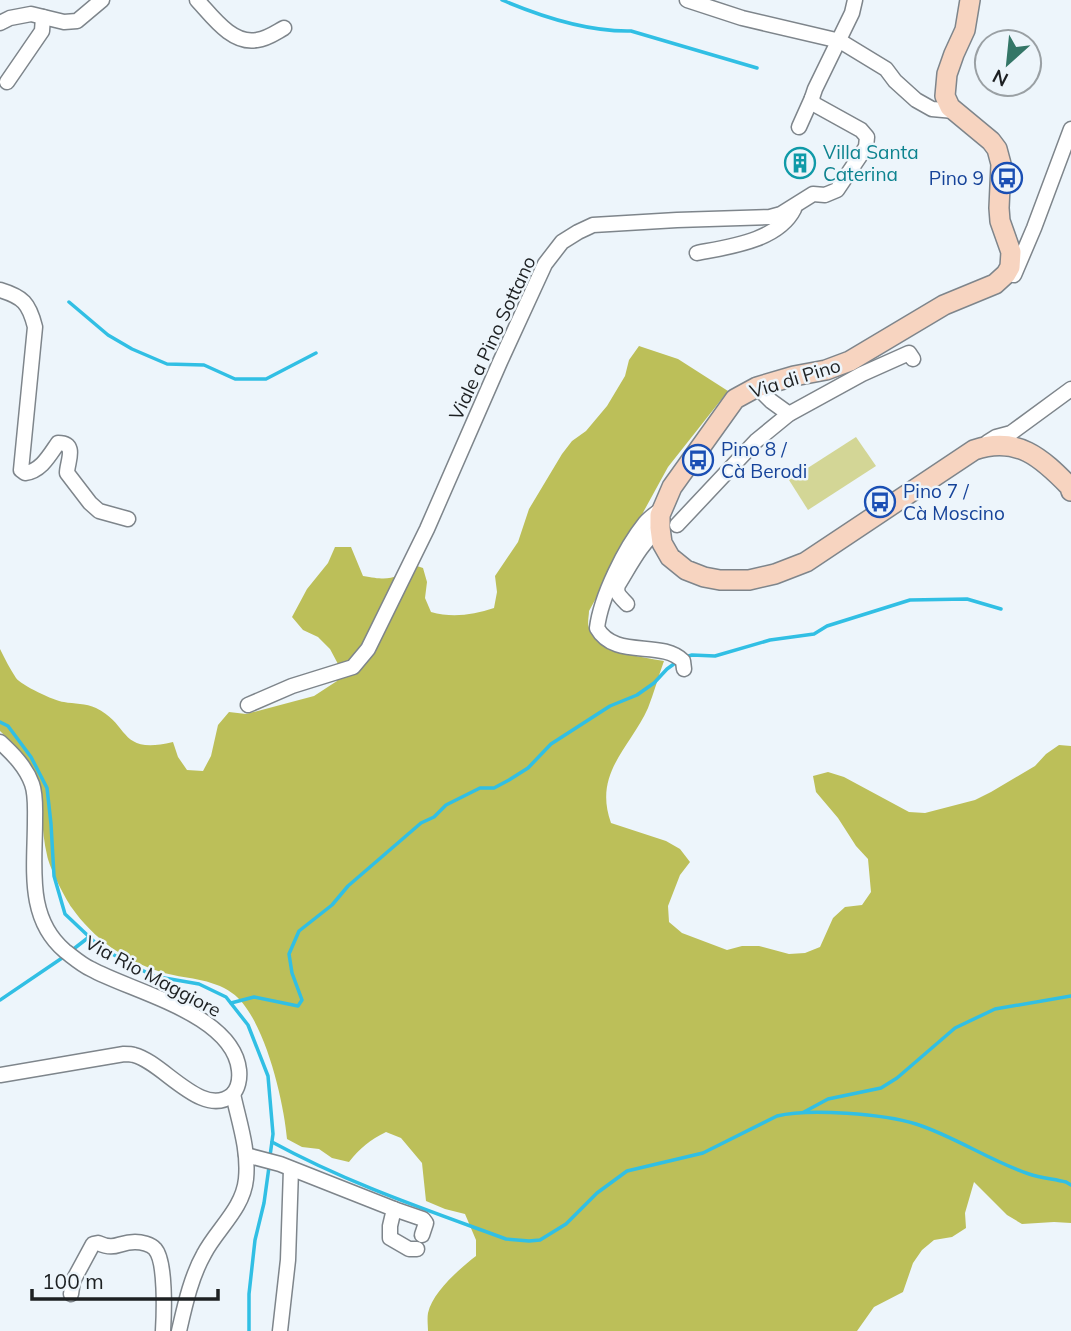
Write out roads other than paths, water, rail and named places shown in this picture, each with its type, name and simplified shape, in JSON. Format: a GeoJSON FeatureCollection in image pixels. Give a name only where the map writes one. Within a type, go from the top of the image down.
{"type":"FeatureCollection","features":[{"type":"Feature","properties":{"kind":"street"},"geometry":{"type":"LineString","coordinates":[[0,23],[31,14],[64,22],[77,22],[102,0]]}},
{"type":"Feature","properties":{"kind":"street"},"geometry":{"type":"LineString","coordinates":[[197,0],[230,33],[241,39],[261,40],[284,28]]}},
{"type":"Feature","properties":{"kind":"street"},"geometry":{"type":"LineString","coordinates":[[687,0],[742,18],[840,41],[886,69],[916,100],[932,109],[954,111]]}},
{"type":"Feature","properties":{"kind":"street"},"geometry":{"type":"LineString","coordinates":[[799,127],[840,41],[855,0]]}},
{"type":"Feature","properties":{"kind":"street"},"geometry":{"type":"LineString","coordinates":[[954,111],[945,96],[946,80],[965,30],[970,0]]}},
{"type":"Feature","properties":{"kind":"street"},"geometry":{"type":"LineString","coordinates":[[8,82],[42,31],[43,17]]}},
{"type":"Feature","properties":{"kind":"street","name":"Viale a Pino Sottano"},"geometry":{"type":"LineString","coordinates":[[248,705],[292,686],[353,667],[368,649],[427,529],[545,264],[562,242],[593,225],[770,217],[781,214],[813,194],[825,195],[837,190],[866,147],[867,137],[861,130],[814,104],[812,98]]}},
{"type":"Feature","properties":{"kind":"street","name":"Via di Pino"},"geometry":{"type":"LineString","coordinates":[[666,521],[672,487],[734,399],[757,387],[826,370],[850,361],[944,305],[995,284],[1006,274],[1010,267],[1011,252],[1000,221],[1001,164],[997,149],[954,111]]}},
{"type":"Feature","properties":{"kind":"street"},"geometry":{"type":"LineString","coordinates":[[978,291],[984,297],[990,296],[1003,289],[1013,278],[1071,129]]}},
{"type":"Feature","properties":{"kind":"street"},"geometry":{"type":"LineString","coordinates":[[697,253],[754,240],[787,220],[795,205]]}},
{"type":"Feature","properties":{"kind":"street"},"geometry":{"type":"LineString","coordinates":[[0,290],[17,295],[24,302],[31,312],[35,327],[21,470],[25,473],[33,472],[48,459],[58,443],[63,443],[71,453],[67,473],[90,503],[99,511],[128,519]]}},
{"type":"Feature","properties":{"kind":"street"},"geometry":{"type":"LineString","coordinates":[[627,604],[618,594],[618,585],[650,536],[756,441],[789,414],[862,374],[909,353],[913,359]]}},
{"type":"Feature","properties":{"kind":"street"},"geometry":{"type":"LineString","coordinates":[[757,387],[789,414]]}},
{"type":"Feature","properties":{"kind":"street"},"geometry":{"type":"LineString","coordinates":[[985,446],[988,442],[1011,433],[1071,389]]}},
{"type":"Feature","properties":{"kind":"street"},"geometry":{"type":"LineString","coordinates":[[666,521],[662,543],[670,557],[686,570],[704,578],[749,580],[775,574],[806,562],[974,450],[985,446],[1008,445],[1029,452],[1047,463],[1071,491]]}},
{"type":"Feature","properties":{"kind":"street"},"geometry":{"type":"LineString","coordinates":[[666,521],[645,524],[620,564],[598,617],[597,628],[606,639],[614,642],[634,648],[673,653],[683,661],[684,669]]}},
{"type":"Feature","properties":{"kind":"street","name":"Via Rio Maggiore"},"geometry":{"type":"LineString","coordinates":[[0,742],[13,754],[33,786],[35,898],[52,937],[64,950],[90,969],[199,1018],[217,1031],[236,1057],[239,1075],[233,1094],[250,1156],[246,1181],[240,1201],[204,1252],[195,1272],[179,1331]]}},
{"type":"Feature","properties":{"kind":"street"},"geometry":{"type":"LineString","coordinates":[[0,1075],[124,1054],[134,1055],[155,1065],[194,1095],[215,1101],[233,1094]]}},
{"type":"Feature","properties":{"kind":"street"},"geometry":{"type":"LineString","coordinates":[[250,1156],[286,1166],[423,1219],[426,1223],[420,1242],[409,1249],[390,1238],[394,1209]]}},
{"type":"Feature","properties":{"kind":"street"},"geometry":{"type":"LineString","coordinates":[[280,1331],[288,1261],[286,1166]]}},
{"type":"Feature","properties":{"kind":"street"},"geometry":{"type":"LineString","coordinates":[[71,1294],[73,1281],[93,1244],[107,1247],[133,1242],[146,1244],[155,1249],[161,1262],[163,1331]]}},
{"type":"Feature","properties":{"kind":"waterway"},"geometry":{"type":"LineString","coordinates":[[502,0],[565,22],[598,29],[631,31],[757,68]]}},
{"type":"Feature","properties":{"kind":"waterway"},"geometry":{"type":"LineString","coordinates":[[69,302],[108,335],[132,349],[167,364],[204,365],[235,379],[266,379],[316,353]]}},
{"type":"Feature","properties":{"kind":"waterway"},"geometry":{"type":"LineString","coordinates":[[685,657],[715,656],[770,640],[814,634],[827,626],[910,600],[967,599],[1001,609]]}},
{"type":"Feature","properties":{"kind":"waterway"},"geometry":{"type":"LineString","coordinates":[[231,1003],[254,997],[298,1006],[302,1000],[292,973],[289,954],[299,931],[332,905],[348,886],[446,805],[480,788],[494,788],[509,780],[528,768],[551,744],[610,706],[637,695],[678,661]]}},
{"type":"Feature","properties":{"kind":"waterway"},"geometry":{"type":"LineString","coordinates":[[0,722],[8,726],[31,757],[47,788],[54,876],[65,914],[101,948],[153,976],[199,984],[226,997],[248,1025],[268,1076],[273,1134],[270,1156]]}},
{"type":"Feature","properties":{"kind":"waterway"},"geometry":{"type":"LineString","coordinates":[[71,951],[89,937]]}},
{"type":"Feature","properties":{"kind":"waterway"},"geometry":{"type":"LineString","coordinates":[[0,1000],[65,956]]}},
{"type":"Feature","properties":{"kind":"waterway"},"geometry":{"type":"LineString","coordinates":[[804,1112],[828,1099],[881,1088],[897,1078],[955,1028],[995,1009],[1071,996]]}},
{"type":"Feature","properties":{"kind":"waterway"},"geometry":{"type":"LineString","coordinates":[[272,1142],[358,1183],[417,1206],[506,1239],[529,1241],[540,1240],[566,1224],[597,1193],[627,1171],[703,1153],[777,1116],[808,1112],[847,1113],[902,1120],[944,1135],[1015,1169],[1071,1185]]}},
{"type":"Feature","properties":{"kind":"waterway"},"geometry":{"type":"LineString","coordinates":[[249,1331],[249,1294],[255,1240],[269,1167]]}},
{"type":"Feature","properties":{"kind":"place","name":"Villa Santa Caterina"},"geometry":{"type":"Point","coordinates":[800,163]}},
{"type":"Feature","properties":{"kind":"place","name":"Pino 9"},"geometry":{"type":"Point","coordinates":[1007,178]}},
{"type":"Feature","properties":{"kind":"place","name":"Pino 8 / Cà Berodi"},"geometry":{"type":"Point","coordinates":[698,460]}},
{"type":"Feature","properties":{"kind":"place","name":"Pino 7 / Cà Moscino"},"geometry":{"type":"Point","coordinates":[880,502]}}]}
